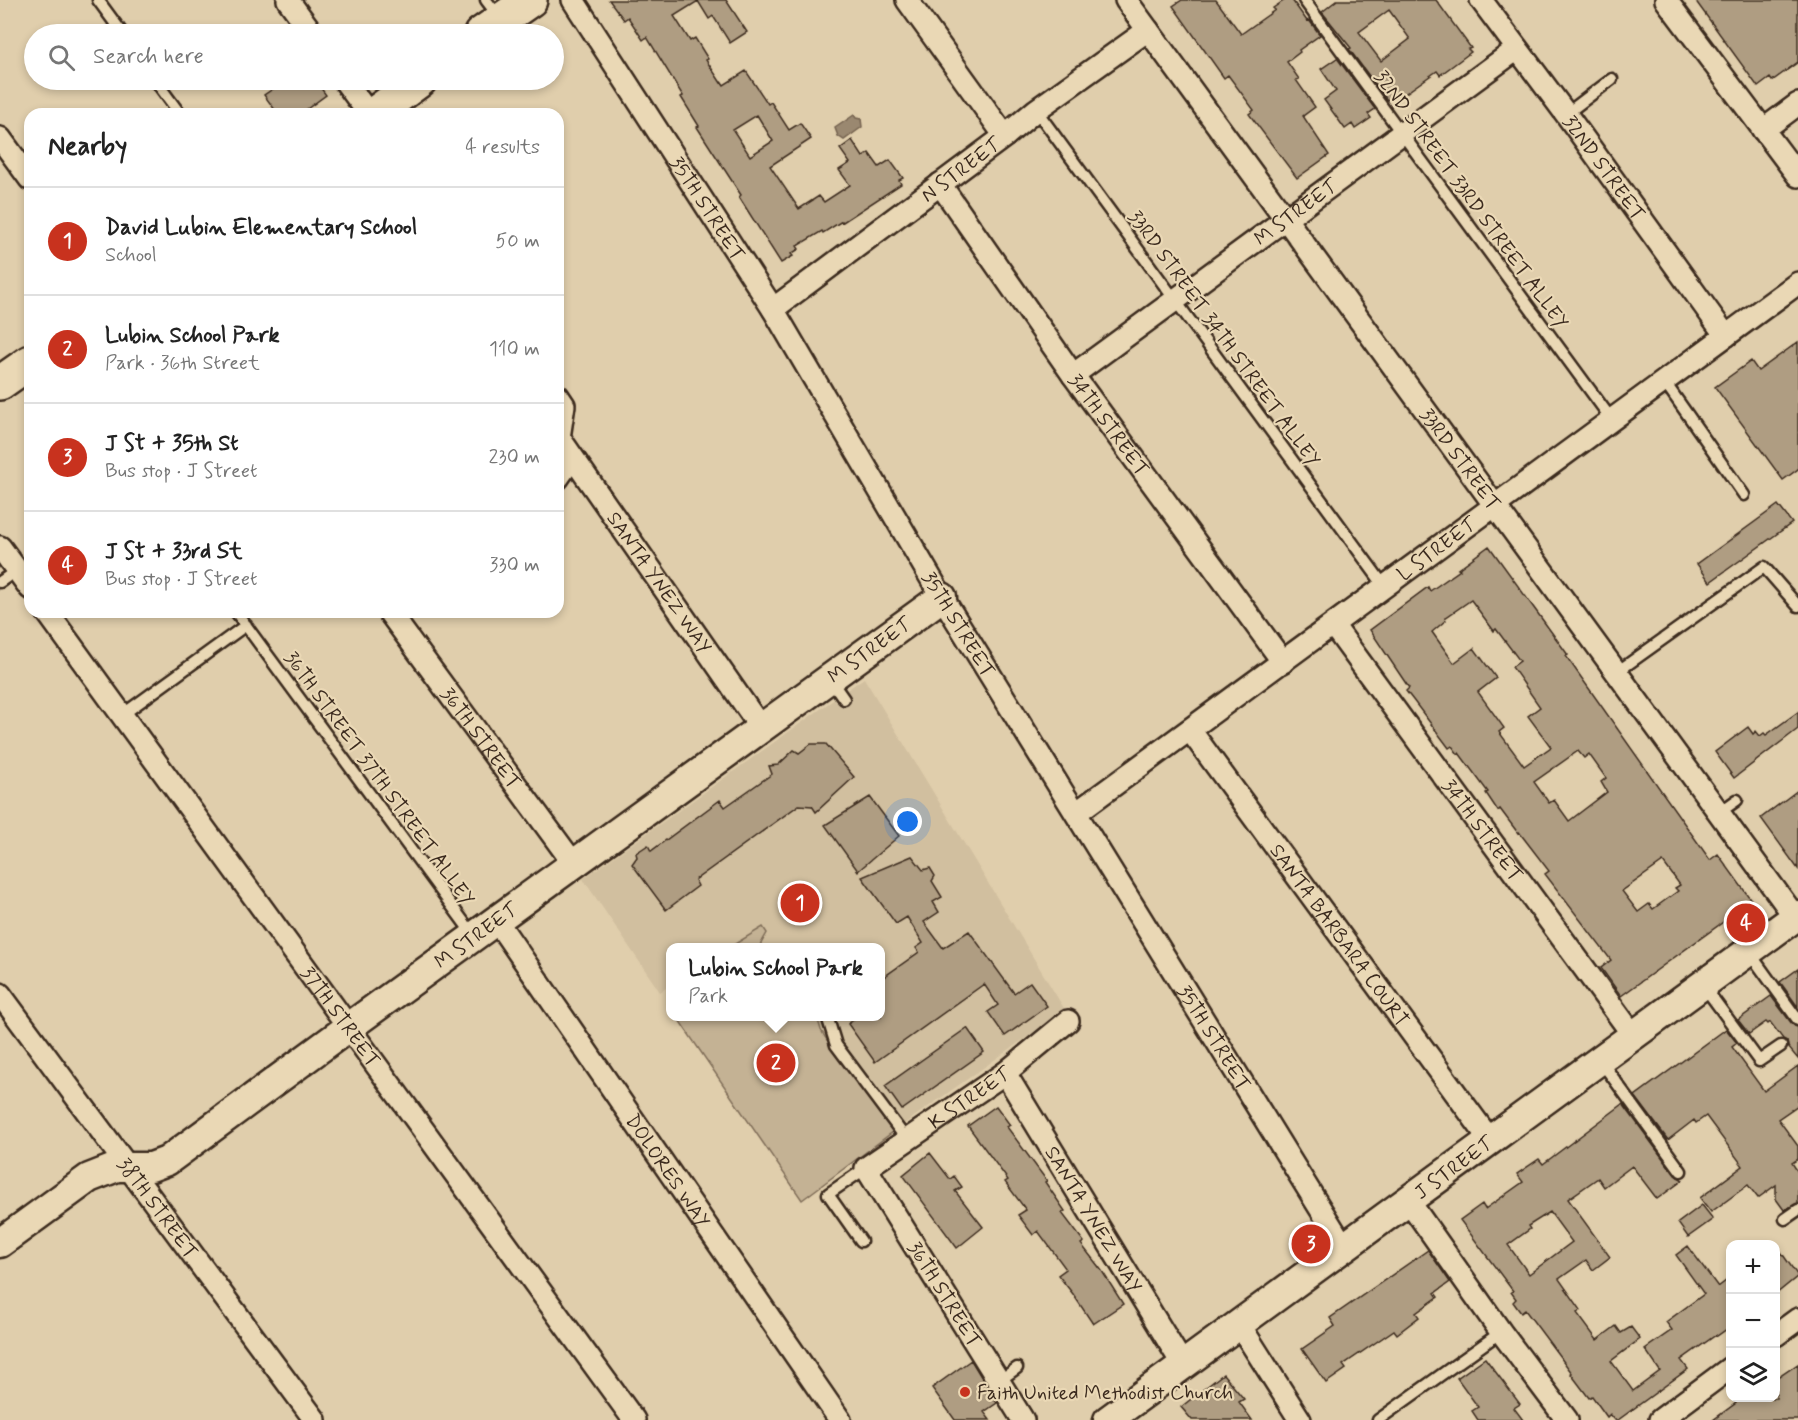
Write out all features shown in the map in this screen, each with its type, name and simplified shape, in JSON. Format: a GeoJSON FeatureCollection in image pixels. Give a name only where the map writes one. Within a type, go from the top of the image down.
{"type":"FeatureCollection","features":[{"type":"Feature","properties":{"kind":"main road"},"geometry":{"type":"LineString","coordinates":[[490,18],[530,0]]}},
{"type":"Feature","properties":{"kind":"main road"},"geometry":{"type":"LineString","coordinates":[[382,108],[406,90]]}},
{"type":"Feature","properties":{"kind":"main road"},"geometry":{"type":"LineString","coordinates":[[0,383],[24,366]]}},
{"type":"Feature","properties":{"kind":"street"},"geometry":{"type":"LineString","coordinates":[[288,0],[300,24]]}},
{"type":"Feature","properties":{"kind":"street","name":"35TH STREET"},"geometry":{"type":"LineString","coordinates":[[573,0],[773,309],[942,597],[1344,1247]]}},
{"type":"Feature","properties":{"kind":"street"},"geometry":{"type":"LineString","coordinates":[[907,0],[1005,136]]}},
{"type":"Feature","properties":{"kind":"street","name":"33RD STREET"},"geometry":{"type":"LineString","coordinates":[[1126,0],[1617,672],[1728,806],[1797,916]]}},
{"type":"Feature","properties":{"kind":"street","name":"32ND STREET"},"geometry":{"type":"LineString","coordinates":[[1481,0],[1726,336]]}},
{"type":"Feature","properties":{"kind":"street"},"geometry":{"type":"LineString","coordinates":[[1666,0],[1798,176]]}},
{"type":"Feature","properties":{"kind":"street","name":"N STREET"},"geometry":{"type":"LineString","coordinates":[[773,309],[1005,136],[1036,110],[1148,30]]}},
{"type":"Feature","properties":{"kind":"street","name":"M STREET"},"geometry":{"type":"LineString","coordinates":[[1073,375],[1517,49]]}},
{"type":"Feature","properties":{"kind":"street"},"geometry":{"type":"LineString","coordinates":[[351,90],[365,108]]}},
{"type":"Feature","properties":{"kind":"street"},"geometry":{"type":"LineString","coordinates":[[1763,130],[1798,104]]}},
{"type":"Feature","properties":{"kind":"street"},"geometry":{"type":"LineString","coordinates":[[0,138],[24,171]]}},
{"type":"Feature","properties":{"kind":"street","name":"34TH STREET"},"geometry":{"type":"LineString","coordinates":[[940,184],[1073,375],[1283,662]]}},
{"type":"Feature","properties":{"kind":"street","name":"L STREET"},"geometry":{"type":"LineString","coordinates":[[1076,813],[1798,283]]}},
{"type":"Feature","properties":{"kind":"street","name":"SANTA YNEZ WAY"},"geometry":{"type":"LineString","coordinates":[[565,460],[761,729]]}},
{"type":"Feature","properties":{"kind":"street"},"geometry":{"type":"LineString","coordinates":[[0,547],[8,576],[24,585]]}},
{"type":"Feature","properties":{"kind":"street","name":"M STREET"},"geometry":{"type":"LineString","coordinates":[[0,1243],[89,1178],[117,1167],[151,1167],[167,1161],[761,729],[837,689],[942,597]]}},
{"type":"Feature","properties":{"kind":"street","name":"37TH STREET"},"geometry":{"type":"LineString","coordinates":[[51,618],[634,1420]]}},
{"type":"Feature","properties":{"kind":"street","name":"36TH STREET"},"geometry":{"type":"LineString","coordinates":[[393,618],[574,864]]}},
{"type":"Feature","properties":{"kind":"street","name":"34TH STREET"},"geometry":{"type":"LineString","coordinates":[[1333,625],[1633,1035]]}},
{"type":"Feature","properties":{"kind":"street","name":"SANTA BARBARA COURT"},"geometry":{"type":"LineString","coordinates":[[1190,730],[1490,1140]]}},
{"type":"Feature","properties":{"kind":"street","name":"J STREET"},"geometry":{"type":"LineString","coordinates":[[1108,1420],[1797,916]]}},
{"type":"Feature","properties":{"kind":"street","name":"DOLORES WAY"},"geometry":{"type":"LineString","coordinates":[[485,928],[840,1420]]}},
{"type":"Feature","properties":{"kind":"street","name":"38TH STREET"},"geometry":{"type":"LineString","coordinates":[[0,994],[315,1420]]}},
{"type":"Feature","properties":{"kind":"street","name":"K STREET"},"geometry":{"type":"LineString","coordinates":[[866,1168],[1005,1073],[1068,1021]]}},
{"type":"Feature","properties":{"kind":"street","name":"SANTA YNEZ WAY"},"geometry":{"type":"LineString","coordinates":[[1005,1073],[1183,1365]]}},
{"type":"Feature","properties":{"kind":"street","name":"36TH STREET"},"geometry":{"type":"LineString","coordinates":[[866,1168],[1023,1420]]}},
{"type":"Feature","properties":{"kind":"street"},"geometry":{"type":"LineString","coordinates":[[1408,1200],[1567,1420]]}},
{"type":"Feature","properties":{"kind":"street"},"geometry":{"type":"LineString","coordinates":[[1780,1332],[1798,1319]]}},
{"type":"Feature","properties":{"kind":"street"},"geometry":{"type":"LineString","coordinates":[[1239,1324],[1300,1420]]}},
{"type":"Feature","properties":{"kind":"street"},"geometry":{"type":"LineString","coordinates":[[1660,1420],[1726,1372]]}},
{"type":"Feature","properties":{"kind":"lane"},"geometry":{"type":"LineString","coordinates":[[98,0],[116,24]]}},
{"type":"Feature","properties":{"kind":"lane","name":"32ND STREET 33RD STREET ALLEY"},"geometry":{"type":"LineString","coordinates":[[1304,0],[1612,420]]}},
{"type":"Feature","properties":{"kind":"lane"},"geometry":{"type":"LineString","coordinates":[[1566,114],[1612,79]]}},
{"type":"Feature","properties":{"kind":"lane"},"geometry":{"type":"LineString","coordinates":[[162,90],[176,108]]}},
{"type":"Feature","properties":{"kind":"lane","name":"33RD STREET 34TH STREET ALLEY"},"geometry":{"type":"LineString","coordinates":[[1036,110],[1385,587]]}},
{"type":"Feature","properties":{"kind":"lane"},"geometry":{"type":"LineString","coordinates":[[1664,381],[1744,495]]}},
{"type":"Feature","properties":{"kind":"lane"},"geometry":{"type":"LineString","coordinates":[[1617,672],[1764,567],[1798,606]]}},
{"type":"Feature","properties":{"kind":"lane","name":"36TH STREET 37TH STREET ALLEY"},"geometry":{"type":"LineString","coordinates":[[241,618],[485,928]]}},
{"type":"Feature","properties":{"kind":"lane"},"geometry":{"type":"LineString","coordinates":[[122,715],[246,625]]}},
{"type":"Feature","properties":{"kind":"lane"},"geometry":{"type":"LineString","coordinates":[[1748,951],[1798,1020]]}},
{"type":"Feature","properties":{"kind":"lane"},"geometry":{"type":"LineString","coordinates":[[1703,984],[1759,1061],[1781,1046]]}},
{"type":"Feature","properties":{"kind":"lane"},"geometry":{"type":"LineString","coordinates":[[828,1021],[836,1045],[907,1140]]}},
{"type":"Feature","properties":{"kind":"lane"},"geometry":{"type":"LineString","coordinates":[[1600,1060],[1681,1171]]}},
{"type":"Feature","properties":{"kind":"lane"},"geometry":{"type":"LineString","coordinates":[[861,1241],[828,1194],[866,1168]]}},
{"type":"Feature","properties":{"kind":"lane"},"geometry":{"type":"LineString","coordinates":[[1785,1219],[1798,1210]]}},
{"type":"Feature","properties":{"kind":"lane"},"geometry":{"type":"LineString","coordinates":[[1378,1420],[1502,1332]]}},
{"type":"Feature","properties":{"kind":"lane"},"geometry":{"type":"LineString","coordinates":[[999,1381],[1017,1368]]}},
{"type":"Feature","properties":{"kind":"shaded area"},"geometry":{"type":"Polygon","coordinates":[[[854,115],[861,119],[862,127],[844,140],[838,136],[835,128],[854,115]]]}},
{"type":"Feature","properties":{"kind":"shaded area"},"geometry":{"type":"Polygon","coordinates":[[[864,678],[1065,1010],[894,1131],[825,1037],[818,1021],[885,1021],[885,943],[761,943],[767,933],[763,927],[737,943],[666,943],[666,988],[660,992],[583,879],[864,678]]]}},
{"type":"Feature","properties":{"kind":"shaded area"},"geometry":{"type":"Polygon","coordinates":[[[763,927],[767,933],[761,943],[737,943],[763,927]]]}},
{"type":"Feature","properties":{"kind":"shaded area"},"geometry":{"type":"Polygon","coordinates":[[[680,1021],[818,1021],[825,1037],[894,1131],[802,1200],[680,1021]]]}},
{"type":"Feature","properties":{"kind":"building"},"geometry":{"type":"Polygon","coordinates":[[[609,0],[726,0],[747,32],[730,43],[713,16],[709,19],[698,1],[674,16],[690,41],[695,38],[721,83],[724,85],[746,71],[768,104],[771,102],[789,130],[800,123],[811,139],[770,166],[799,209],[819,196],[824,202],[850,185],[839,170],[850,163],[840,149],[852,140],[863,157],[869,153],[879,167],[890,160],[903,178],[899,180],[901,184],[843,222],[797,246],[799,249],[791,254],[793,256],[781,263],[697,127],[699,126],[681,97],[683,96],[647,37],[643,40],[628,17],[624,20],[609,0]],[[757,115],[733,130],[750,156],[773,141],[757,115]]]}},
{"type":"Feature","properties":{"kind":"building"},"geometry":{"type":"Polygon","coordinates":[[[1182,0],[1216,0],[1241,34],[1285,0],[1292,0],[1320,35],[1287,62],[1299,79],[1296,80],[1315,107],[1303,116],[1329,155],[1297,178],[1249,114],[1254,110],[1228,75],[1224,78],[1173,6],[1182,0]]]}},
{"type":"Feature","properties":{"kind":"building"},"geometry":{"type":"Polygon","coordinates":[[[1337,0],[1436,0],[1471,48],[1468,49],[1471,52],[1440,75],[1437,71],[1396,100],[1393,96],[1387,100],[1349,49],[1351,48],[1322,12],[1337,0]],[[1389,10],[1359,32],[1381,61],[1410,39],[1389,10]]]}},
{"type":"Feature","properties":{"kind":"building"},"geometry":{"type":"Polygon","coordinates":[[[1695,0],[1798,0],[1798,62],[1772,81],[1770,78],[1758,87],[1695,0]]]}},
{"type":"Feature","properties":{"kind":"building"},"geometry":{"type":"Polygon","coordinates":[[[1337,58],[1375,109],[1368,114],[1371,118],[1355,129],[1352,124],[1345,129],[1324,100],[1336,91],[1321,69],[1337,58]]]}},
{"type":"Feature","properties":{"kind":"building"},"geometry":{"type":"Polygon","coordinates":[[[271,90],[322,90],[326,95],[308,108],[274,108],[264,95],[271,90]]]}},
{"type":"Feature","properties":{"kind":"building"},"geometry":{"type":"Polygon","coordinates":[[[1798,342],[1798,469],[1783,480],[1715,387],[1751,361],[1758,371],[1798,342]]]}},
{"type":"Feature","properties":{"kind":"building"},"geometry":{"type":"Polygon","coordinates":[[[1778,505],[1792,523],[1710,582],[1697,564],[1778,505]]]}},
{"type":"Feature","properties":{"kind":"building"},"geometry":{"type":"Polygon","coordinates":[[[1489,546],[1568,655],[1566,656],[1710,860],[1718,854],[1752,901],[1621,996],[1601,968],[1611,960],[1545,874],[1549,871],[1500,809],[1498,811],[1486,793],[1488,792],[1459,753],[1452,746],[1449,748],[1406,691],[1409,688],[1370,630],[1428,587],[1430,591],[1460,570],[1458,569],[1489,546]],[[1471,600],[1445,618],[1446,620],[1432,632],[1454,663],[1474,648],[1496,678],[1478,692],[1504,728],[1499,732],[1524,766],[1551,747],[1528,716],[1540,707],[1512,667],[1520,661],[1471,600]],[[1578,751],[1534,782],[1549,803],[1554,800],[1569,821],[1607,792],[1601,782],[1606,778],[1589,754],[1584,758],[1578,751]],[[1663,862],[1622,891],[1638,912],[1649,904],[1653,909],[1678,891],[1675,888],[1680,885],[1663,862]]]}},
{"type":"Feature","properties":{"kind":"building"},"geometry":{"type":"Polygon","coordinates":[[[1798,712],[1798,729],[1734,778],[1715,752],[1748,727],[1753,734],[1756,731],[1760,736],[1764,733],[1766,735],[1798,712]]]}},
{"type":"Feature","properties":{"kind":"building"},"geometry":{"type":"Polygon","coordinates":[[[811,744],[826,744],[854,777],[816,812],[812,806],[799,805],[695,880],[698,886],[666,910],[632,864],[637,857],[636,853],[648,845],[651,851],[720,800],[725,807],[772,774],[769,766],[778,765],[794,750],[799,753],[811,744]]]}},
{"type":"Feature","properties":{"kind":"building"},"geometry":{"type":"Polygon","coordinates":[[[1798,790],[1798,869],[1761,818],[1798,790]]]}},
{"type":"Feature","properties":{"kind":"building"},"geometry":{"type":"Polygon","coordinates":[[[870,797],[899,836],[858,871],[825,825],[870,797]]]}},
{"type":"Feature","properties":{"kind":"building"},"geometry":{"type":"Polygon","coordinates":[[[912,856],[923,870],[930,868],[935,876],[932,881],[942,897],[933,902],[939,912],[924,922],[943,948],[969,931],[1014,993],[1030,982],[1047,1006],[1005,1036],[988,1012],[998,1005],[984,984],[875,1062],[848,1024],[852,1021],[885,1021],[885,976],[919,952],[916,948],[923,943],[907,917],[896,924],[862,877],[912,856]]]}},
{"type":"Feature","properties":{"kind":"building"},"geometry":{"type":"Polygon","coordinates":[[[1798,969],[1798,1007],[1780,982],[1798,969]]]}},
{"type":"Feature","properties":{"kind":"building"},"geometry":{"type":"Polygon","coordinates":[[[1771,996],[1792,1024],[1798,1027],[1798,1059],[1788,1047],[1787,1041],[1770,1022],[1768,1024],[1766,1022],[1749,1034],[1738,1020],[1771,996]]]}},
{"type":"Feature","properties":{"kind":"building"},"geometry":{"type":"Polygon","coordinates":[[[967,1028],[984,1052],[902,1110],[885,1086],[967,1028]]]}},
{"type":"Feature","properties":{"kind":"building"},"geometry":{"type":"Polygon","coordinates":[[[1726,1029],[1737,1043],[1732,1047],[1764,1091],[1798,1066],[1798,1105],[1778,1119],[1798,1146],[1798,1159],[1792,1163],[1798,1172],[1798,1203],[1784,1210],[1776,1199],[1776,1185],[1758,1198],[1748,1185],[1711,1212],[1700,1198],[1743,1166],[1706,1116],[1696,1123],[1694,1120],[1668,1140],[1635,1096],[1726,1029]]]}},
{"type":"Feature","properties":{"kind":"building"},"geometry":{"type":"Polygon","coordinates":[[[1623,1104],[1675,1175],[1683,1180],[1657,1199],[1632,1166],[1604,1187],[1598,1178],[1568,1199],[1610,1257],[1593,1270],[1586,1260],[1559,1279],[1581,1310],[1577,1313],[1597,1340],[1616,1326],[1621,1333],[1631,1327],[1640,1339],[1611,1361],[1633,1391],[1660,1371],[1645,1349],[1672,1330],[1666,1322],[1704,1294],[1676,1255],[1688,1246],[1718,1287],[1726,1281],[1726,1330],[1681,1360],[1688,1369],[1618,1420],[1610,1414],[1607,1417],[1592,1396],[1589,1398],[1525,1310],[1521,1313],[1513,1302],[1516,1299],[1511,1292],[1513,1291],[1460,1220],[1482,1204],[1485,1209],[1523,1182],[1517,1174],[1539,1159],[1543,1164],[1623,1104]],[[1550,1212],[1528,1226],[1530,1229],[1508,1245],[1529,1274],[1572,1242],[1550,1212]]]}},
{"type":"Feature","properties":{"kind":"building"},"geometry":{"type":"Polygon","coordinates":[[[996,1106],[1010,1125],[1007,1127],[1047,1181],[1045,1182],[1065,1211],[1062,1213],[1084,1242],[1081,1244],[1123,1304],[1093,1324],[1058,1275],[1066,1269],[1038,1231],[1033,1235],[1018,1215],[1026,1210],[1005,1182],[1008,1180],[968,1126],[996,1106]]]}},
{"type":"Feature","properties":{"kind":"building"},"geometry":{"type":"Polygon","coordinates":[[[930,1153],[950,1179],[954,1176],[962,1187],[955,1191],[983,1227],[957,1248],[903,1175],[930,1153]]]}},
{"type":"Feature","properties":{"kind":"building"},"geometry":{"type":"Polygon","coordinates":[[[1702,1205],[1713,1219],[1688,1237],[1678,1223],[1702,1205]]]}},
{"type":"Feature","properties":{"kind":"building"},"geometry":{"type":"Polygon","coordinates":[[[1428,1250],[1450,1282],[1435,1293],[1438,1297],[1416,1313],[1419,1317],[1397,1334],[1394,1330],[1343,1365],[1346,1369],[1326,1383],[1302,1349],[1335,1326],[1330,1318],[1428,1250]]]}},
{"type":"Feature","properties":{"kind":"building"},"geometry":{"type":"Polygon","coordinates":[[[1780,1251],[1798,1276],[1780,1291],[1780,1251]]]}},
{"type":"Feature","properties":{"kind":"building"},"geometry":{"type":"Polygon","coordinates":[[[1485,1358],[1520,1404],[1514,1408],[1523,1420],[1478,1420],[1472,1411],[1478,1407],[1457,1378],[1485,1358]]]}},
{"type":"Feature","properties":{"kind":"building","name":"Faith United Methodist Church"},"geometry":{"type":"Polygon","coordinates":[[[971,1360],[997,1403],[984,1412],[990,1420],[955,1420],[932,1388],[971,1360]]]}},
{"type":"Feature","properties":{"kind":"building"},"geometry":{"type":"Polygon","coordinates":[[[1798,1364],[1798,1420],[1713,1420],[1735,1402],[1780,1402],[1780,1376],[1798,1364]]]}},
{"type":"Feature","properties":{"kind":"building"},"geometry":{"type":"Polygon","coordinates":[[[1223,1374],[1244,1399],[1239,1402],[1252,1420],[1192,1420],[1181,1407],[1223,1374]]]}},
{"type":"Feature","properties":{"kind":"place","name":"David Lubin Elementary School"},"geometry":{"type":"Point","coordinates":[800,903]}},
{"type":"Feature","properties":{"kind":"place","name":"J St + 33rd St"},"geometry":{"type":"Point","coordinates":[1746,923]}},
{"type":"Feature","properties":{"kind":"place","name":"Lubin School Park"},"geometry":{"type":"Point","coordinates":[776,1063]}},
{"type":"Feature","properties":{"kind":"place","name":"J St + 35th St"},"geometry":{"type":"Point","coordinates":[1311,1244]}},
{"type":"Feature","properties":{"kind":"place","name":"Faith United Methodist Church"},"geometry":{"type":"Point","coordinates":[965,1392]}}]}
